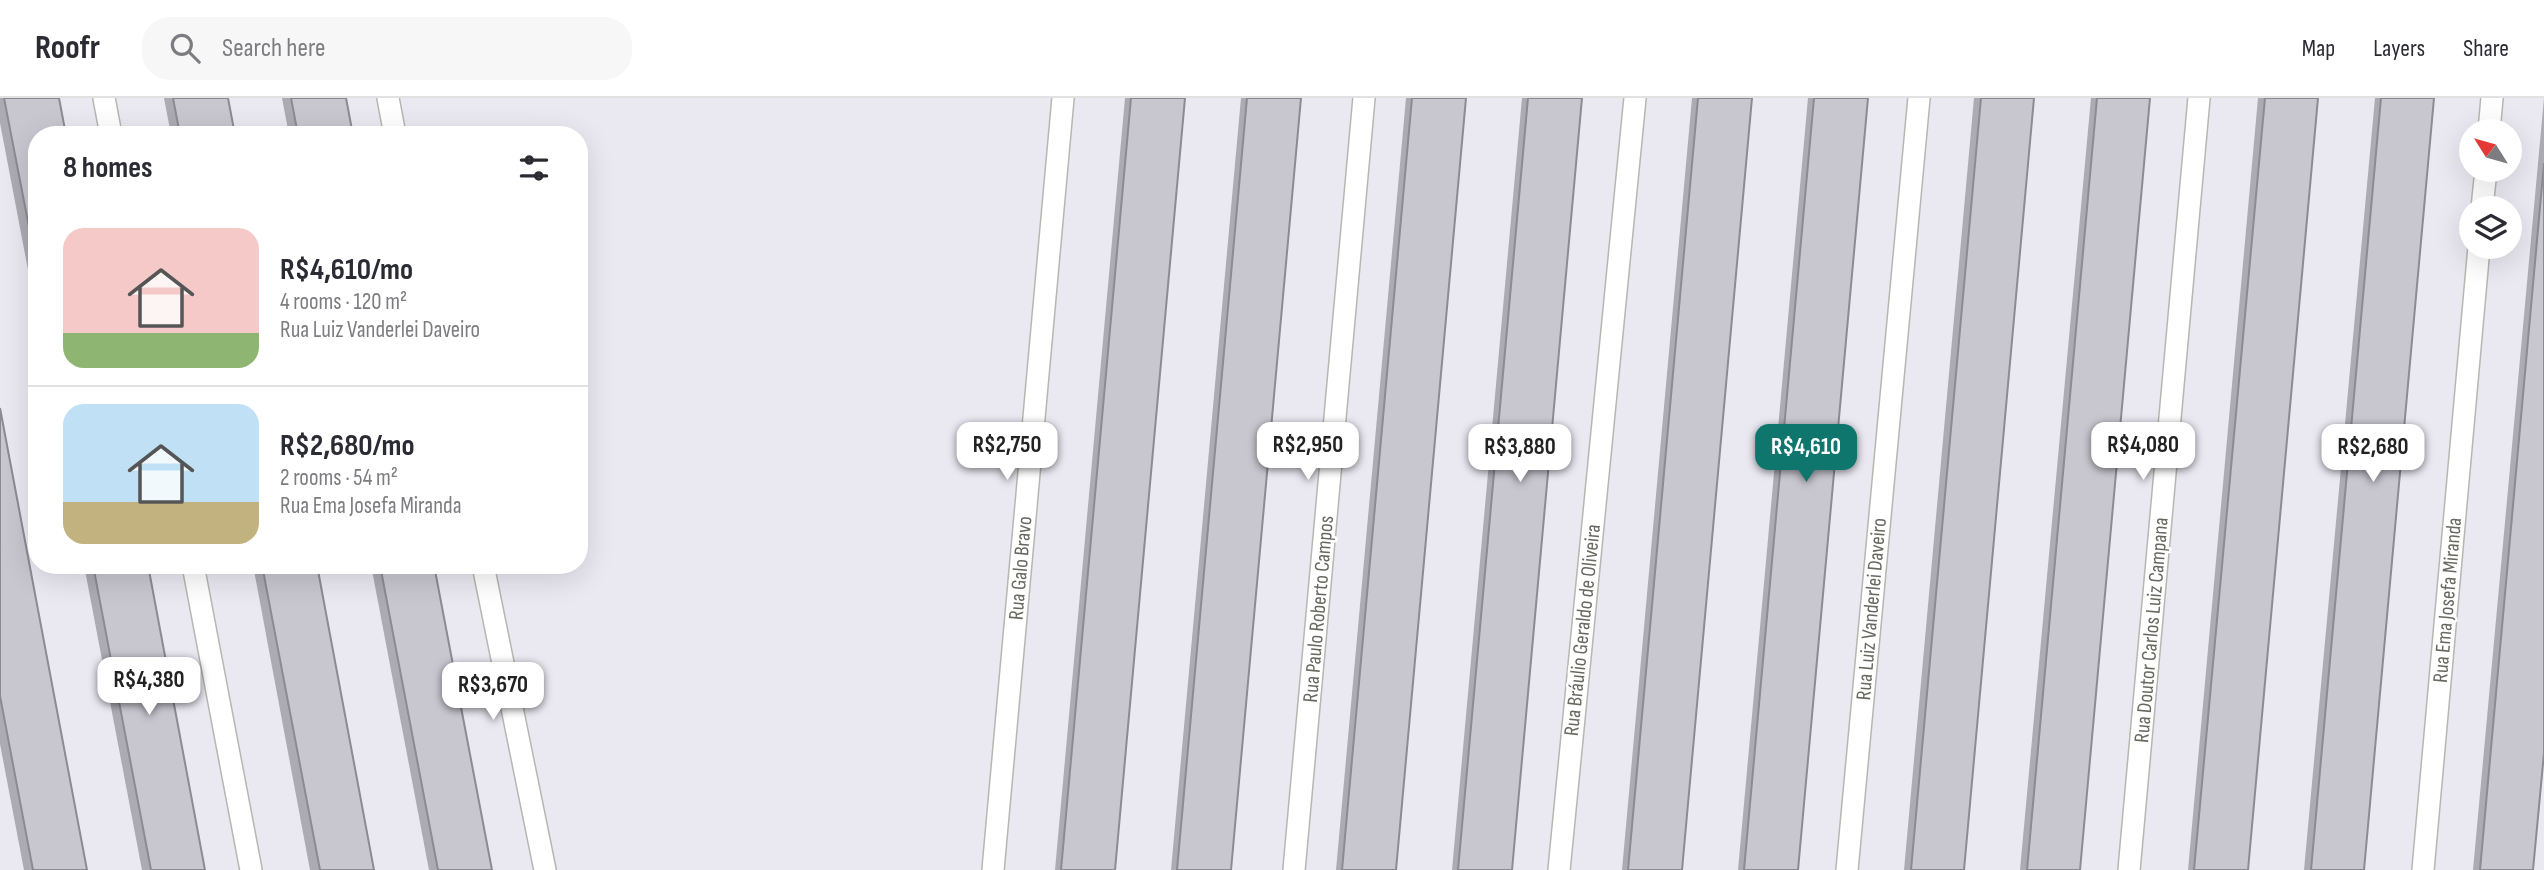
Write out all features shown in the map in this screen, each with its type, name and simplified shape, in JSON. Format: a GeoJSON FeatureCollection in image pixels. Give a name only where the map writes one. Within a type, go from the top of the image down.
{"type":"FeatureCollection","features":[{"type":"Feature","properties":{"kind":"street"},"geometry":{"type":"LineString","coordinates":[[104,98],[109,126]]}},
{"type":"Feature","properties":{"kind":"street"},"geometry":{"type":"LineString","coordinates":[[388,98],[393,126]]}},
{"type":"Feature","properties":{"kind":"street","name":"Rua Galo Bravo"},"geometry":{"type":"LineString","coordinates":[[993,870],[1063,98]]}},
{"type":"Feature","properties":{"kind":"street","name":"Rua Paulo Roberto Campos"},"geometry":{"type":"LineString","coordinates":[[1294,870],[1364,98]]}},
{"type":"Feature","properties":{"kind":"street","name":"Rua Bráulio Geraldo de Oliveira"},"geometry":{"type":"LineString","coordinates":[[1559,870],[1635,98]]}},
{"type":"Feature","properties":{"kind":"street","name":"Rua Luiz Vanderlei Daveiro"},"geometry":{"type":"LineString","coordinates":[[1847,870],[1919,98]]}},
{"type":"Feature","properties":{"kind":"street","name":"Rua Doutor Carlos Luiz Campana"},"geometry":{"type":"LineString","coordinates":[[2129,870],[2199,98]]}},
{"type":"Feature","properties":{"kind":"street"},"geometry":{"type":"LineString","coordinates":[[2490,119],[2492,98]]}},
{"type":"Feature","properties":{"kind":"street","name":"Rua Ema Josefa Miranda"},"geometry":{"type":"LineString","coordinates":[[2423,870],[2478,259]]}},
{"type":"Feature","properties":{"kind":"street"},"geometry":{"type":"LineString","coordinates":[[195,574],[251,870]]}},
{"type":"Feature","properties":{"kind":"street"},"geometry":{"type":"LineString","coordinates":[[485,574],[545,870]]}},
{"type":"Feature","properties":{"kind":"building"},"geometry":{"type":"Polygon","coordinates":[[[4,98],[59,98],[64,126],[28,126],[28,222],[4,98]]]}},
{"type":"Feature","properties":{"kind":"building"},"geometry":{"type":"Polygon","coordinates":[[[173,98],[228,98],[233,126],[178,126],[173,98]]]}},
{"type":"Feature","properties":{"kind":"building"},"geometry":{"type":"Polygon","coordinates":[[[291,98],[346,98],[351,126],[296,126],[291,98]]]}},
{"type":"Feature","properties":{"kind":"building"},"geometry":{"type":"Polygon","coordinates":[[[1131,98],[1185,98],[1115,870],[1061,870],[1131,98]]]}},
{"type":"Feature","properties":{"kind":"building"},"geometry":{"type":"Polygon","coordinates":[[[1247,98],[1301,98],[1231,870],[1177,870],[1247,98]]]}},
{"type":"Feature","properties":{"kind":"building"},"geometry":{"type":"Polygon","coordinates":[[[1412,98],[1466,98],[1396,870],[1342,870],[1412,98]]]}},
{"type":"Feature","properties":{"kind":"building"},"geometry":{"type":"Polygon","coordinates":[[[1528,98],[1582,98],[1512,870],[1458,870],[1528,98]]]}},
{"type":"Feature","properties":{"kind":"building"},"geometry":{"type":"Polygon","coordinates":[[[1698,98],[1752,98],[1682,870],[1628,870],[1698,98]]]}},
{"type":"Feature","properties":{"kind":"building"},"geometry":{"type":"Polygon","coordinates":[[[1814,98],[1868,98],[1798,870],[1744,870],[1814,98]]]}},
{"type":"Feature","properties":{"kind":"building"},"geometry":{"type":"Polygon","coordinates":[[[1981,98],[2034,98],[1964,870],[1911,870],[1981,98]]]}},
{"type":"Feature","properties":{"kind":"building"},"geometry":{"type":"Polygon","coordinates":[[[2097,98],[2150,98],[2080,870],[2027,870],[2097,98]]]}},
{"type":"Feature","properties":{"kind":"building"},"geometry":{"type":"Polygon","coordinates":[[[2265,98],[2318,98],[2248,870],[2194,870],[2265,98]]]}},
{"type":"Feature","properties":{"kind":"building"},"geometry":{"type":"Polygon","coordinates":[[[2381,98],[2434,98],[2364,870],[2311,870],[2381,98]]]}},
{"type":"Feature","properties":{"kind":"building"},"geometry":{"type":"Polygon","coordinates":[[[2544,163],[2544,753],[2533,870],[2480,870],[2544,163]]]}},
{"type":"Feature","properties":{"kind":"building"},"geometry":{"type":"Polygon","coordinates":[[[0,408],[28,557],[28,574],[31,574],[87,870],[33,870],[0,696],[0,408]]]}},
{"type":"Feature","properties":{"kind":"building"},"geometry":{"type":"Polygon","coordinates":[[[95,574],[150,574],[205,870],[151,870],[95,574]]]}},
{"type":"Feature","properties":{"kind":"building"},"geometry":{"type":"Polygon","coordinates":[[[264,574],[319,574],[374,870],[320,870],[264,574]]]}},
{"type":"Feature","properties":{"kind":"building"},"geometry":{"type":"Polygon","coordinates":[[[382,574],[436,574],[492,870],[438,870],[382,574]]]}}]}
